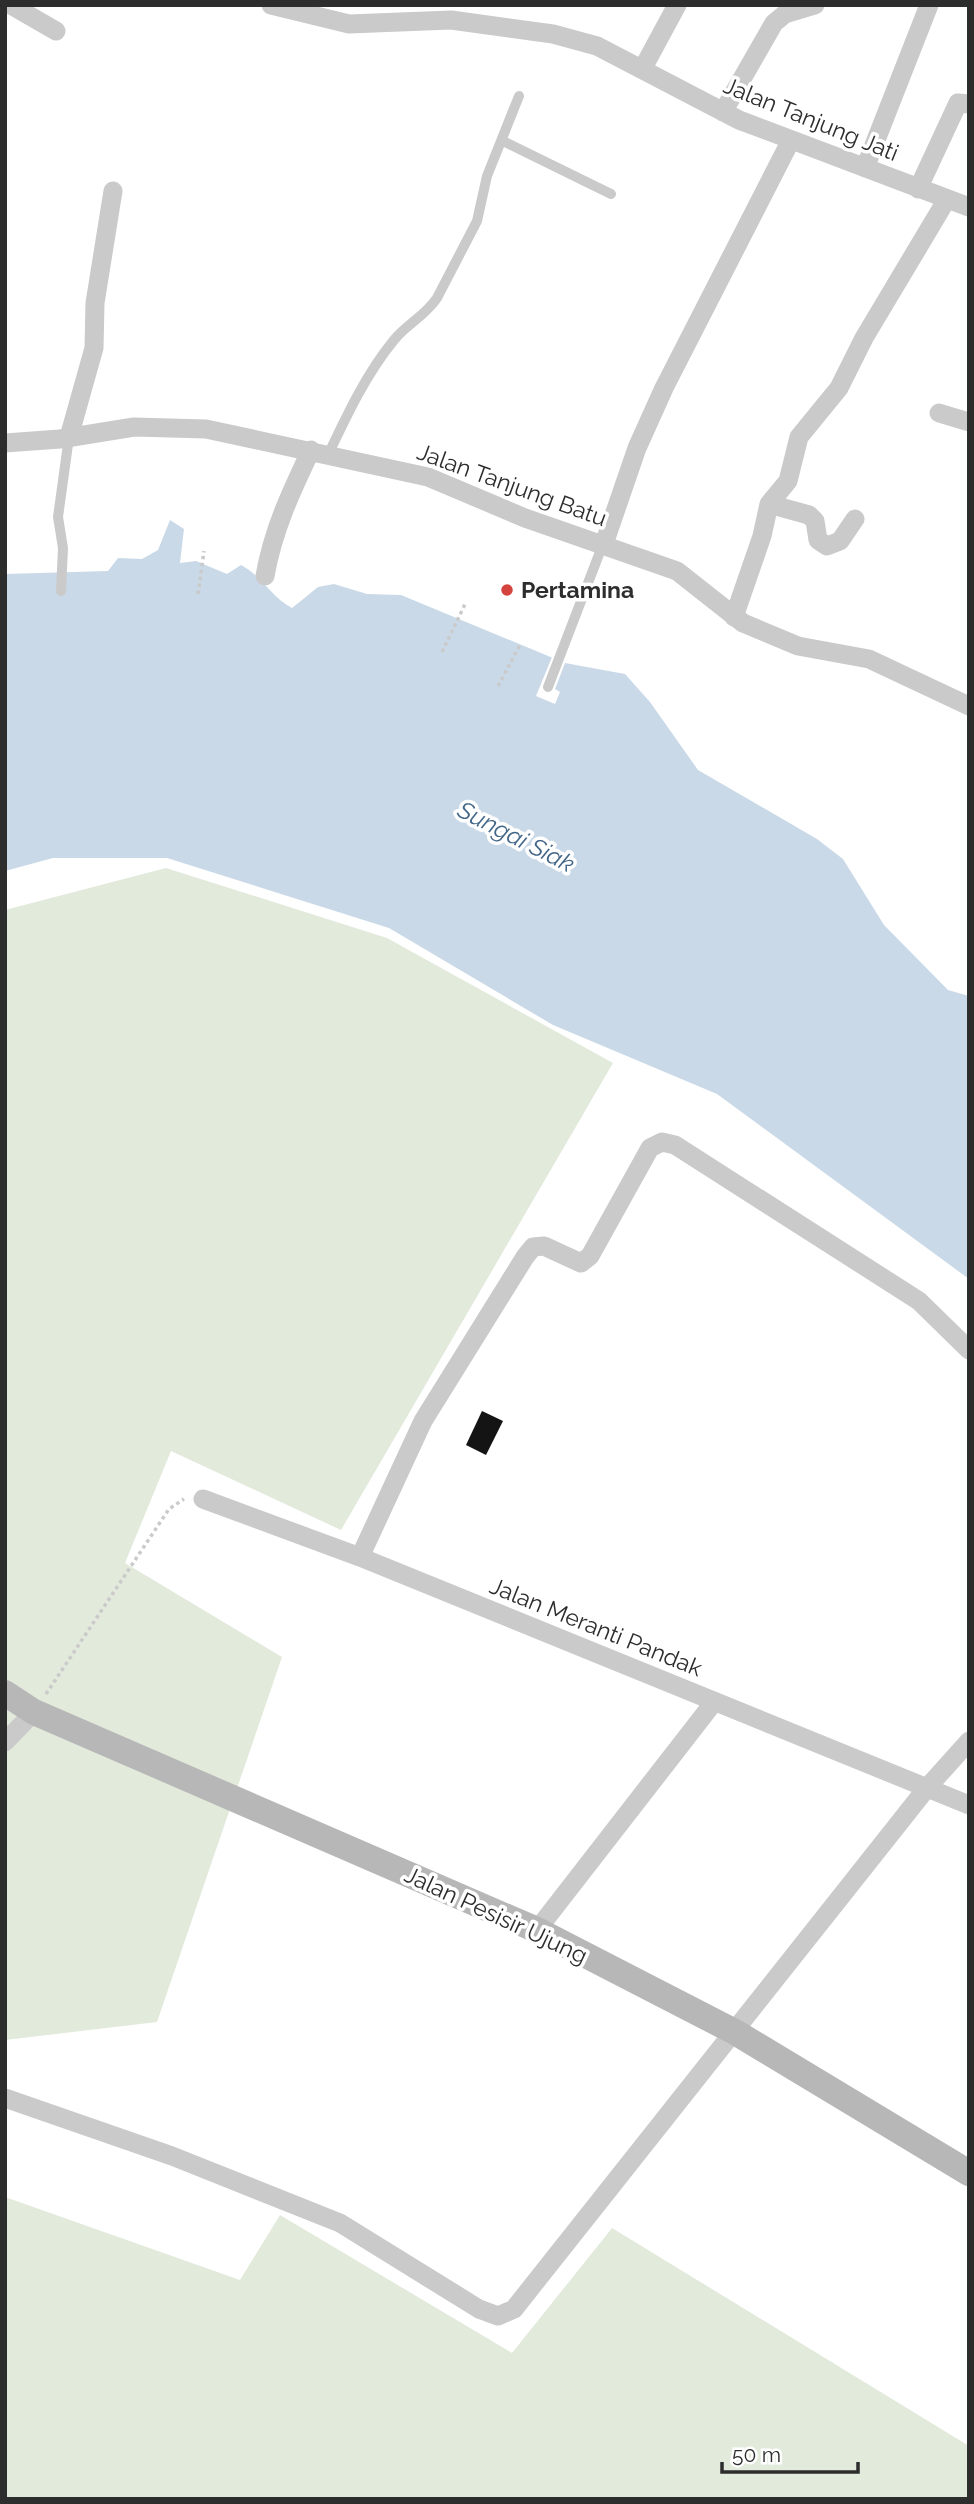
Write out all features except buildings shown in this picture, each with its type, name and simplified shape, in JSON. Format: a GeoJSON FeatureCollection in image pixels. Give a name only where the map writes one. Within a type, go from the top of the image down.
{"type":"FeatureCollection","features":[{"type":"Feature","properties":{"kind":"street"},"geometry":{"type":"LineString","coordinates":[[11,5],[56,31]]}},
{"type":"Feature","properties":{"kind":"street","name":"Jalan Tanjung Jati"},"geometry":{"type":"LineString","coordinates":[[271,5],[349,24],[451,13],[597,46],[723,112],[969,207]]}},
{"type":"Feature","properties":{"kind":"street"},"geometry":{"type":"LineString","coordinates":[[643,68],[677,5]]}},
{"type":"Feature","properties":{"kind":"street"},"geometry":{"type":"LineString","coordinates":[[723,112],[775,23],[785,14],[815,5]]}},
{"type":"Feature","properties":{"kind":"street"},"geometry":{"type":"LineString","coordinates":[[865,168],[929,5]]}},
{"type":"Feature","properties":{"kind":"street"},"geometry":{"type":"LineString","coordinates":[[918,189],[958,103],[969,104]]}},
{"type":"Feature","properties":{"kind":"street"},"geometry":{"type":"LineString","coordinates":[[604,544],[637,448],[664,388],[792,140]]}},
{"type":"Feature","properties":{"kind":"street"},"geometry":{"type":"LineString","coordinates":[[69,437],[94,348],[95,303],[113,191]]}},
{"type":"Feature","properties":{"kind":"street"},"geometry":{"type":"LineString","coordinates":[[734,617],[769,504],[786,488],[799,437],[839,388],[864,338],[947,199]]}},
{"type":"Feature","properties":{"kind":"street"},"geometry":{"type":"LineString","coordinates":[[939,413],[969,422]]}},
{"type":"Feature","properties":{"kind":"street","name":"Jalan Tanjung Batu"},"geometry":{"type":"LineString","coordinates":[[5,443],[158,425],[206,429],[428,477],[525,518],[677,571],[734,617],[798,646],[869,659],[969,706]]}},
{"type":"Feature","properties":{"kind":"street"},"geometry":{"type":"LineString","coordinates":[[265,576],[270,545],[281,513],[319,452]]}},
{"type":"Feature","properties":{"kind":"street"},"geometry":{"type":"LineString","coordinates":[[769,504],[809,515],[815,522],[818,540],[827,546],[840,541],[855,519]]}},
{"type":"Feature","properties":{"kind":"street"},"geometry":{"type":"LineString","coordinates":[[360,1557],[423,1421],[525,1256],[533,1247],[544,1247],[581,1263],[590,1256],[650,1148],[662,1142],[675,1145],[919,1301],[969,1350]]}},
{"type":"Feature","properties":{"kind":"street","name":"Jalan Meranti Pandak"},"geometry":{"type":"LineString","coordinates":[[203,1499],[360,1557],[969,1805]]}},
{"type":"Feature","properties":{"kind":"street","name":"Jalan Pesisir Ujung"},"geometry":{"type":"LineString","coordinates":[[5,1693],[34,1712],[537,1930],[735,2032],[969,2173]]}},
{"type":"Feature","properties":{"kind":"street"},"geometry":{"type":"LineString","coordinates":[[537,1930],[714,1702]]}},
{"type":"Feature","properties":{"kind":"street"},"geometry":{"type":"LineString","coordinates":[[5,1742],[34,1712]]}},
{"type":"Feature","properties":{"kind":"street"},"geometry":{"type":"LineString","coordinates":[[5,2098],[172,2156],[340,2223],[479,2309],[498,2316],[514,2309],[926,1789],[969,1741]]}},
{"type":"Feature","properties":{"kind":"lane"},"geometry":{"type":"LineString","coordinates":[[319,452],[396,337],[430,309],[437,298],[477,221],[487,176],[519,96]]}},
{"type":"Feature","properties":{"kind":"lane"},"geometry":{"type":"LineString","coordinates":[[503,141],[611,194]]}},
{"type":"Feature","properties":{"kind":"lane"},"geometry":{"type":"LineString","coordinates":[[61,591],[63,548],[58,517],[69,437]]}},
{"type":"Feature","properties":{"kind":"lane"},"geometry":{"type":"LineString","coordinates":[[548,687],[604,544]]}},
{"type":"Feature","properties":{"kind":"path"},"geometry":{"type":"LineString","coordinates":[[198,594],[204,551]]}},
{"type":"Feature","properties":{"kind":"path"},"geometry":{"type":"LineString","coordinates":[[442,652],[466,602]]}},
{"type":"Feature","properties":{"kind":"path"},"geometry":{"type":"LineString","coordinates":[[498,686],[520,645]]}},
{"type":"Feature","properties":{"kind":"path"},"geometry":{"type":"LineString","coordinates":[[34,1712],[169,1509],[186,1498],[203,1499]]}},
{"type":"Feature","properties":{"kind":"shaded area"},"geometry":{"type":"Polygon","coordinates":[[[166,868],[387,938],[613,1063],[341,1530],[171,1451],[125,1563],[282,1657],[157,2022],[5,2040],[5,910],[166,868]]]}},
{"type":"Feature","properties":{"kind":"shaded area"},"geometry":{"type":"Polygon","coordinates":[[[5,2197],[240,2280],[280,2215],[512,2353],[612,2228],[969,2446],[969,2499],[5,2499],[5,2197]]]}},
{"type":"Feature","properties":{"kind":"water","name":"Sungai Siak"},"geometry":{"type":"Polygon","coordinates":[[[170,520],[184,529],[180,563],[196,561],[227,574],[241,565],[292,608],[318,587],[334,584],[367,594],[401,595],[565,663],[625,674],[650,702],[698,770],[817,839],[843,859],[884,925],[948,990],[969,996],[969,1279],[717,1094],[553,1025],[389,928],[167,858],[53,858],[5,871],[5,574],[108,571],[118,558],[142,559],[158,550],[170,520]]]}},
{"type":"Feature","properties":{"kind":"pier"},"geometry":{"type":"Polygon","coordinates":[[[552,657],[565,663],[555,689],[560,692],[555,704],[536,696],[552,657]]]}},
{"type":"Feature","properties":{"kind":"place","name":"Pertamina"},"geometry":{"type":"Point","coordinates":[507,590]}}]}
